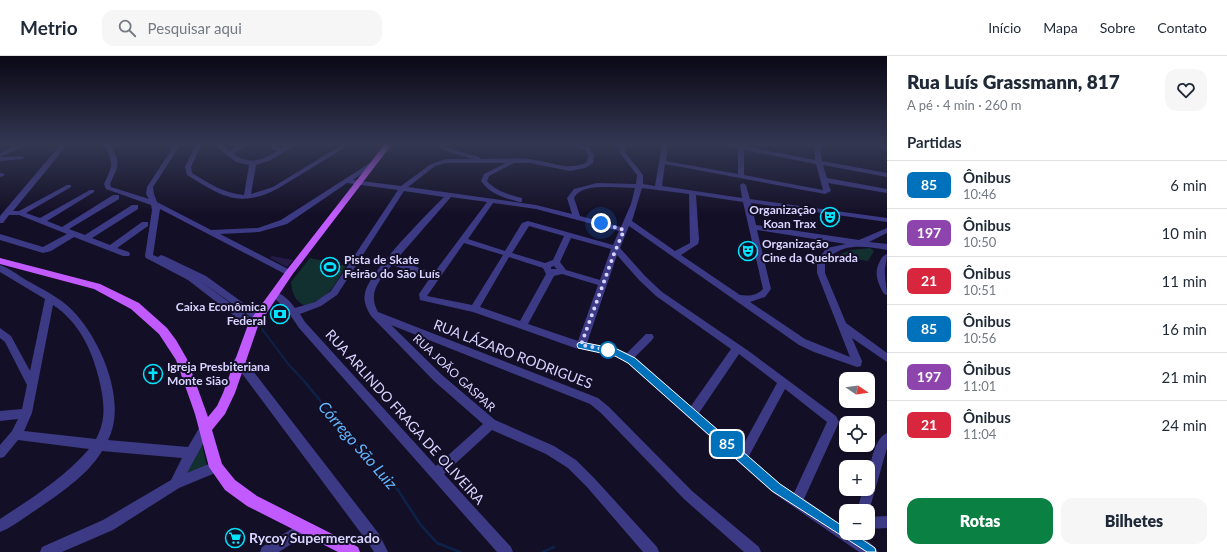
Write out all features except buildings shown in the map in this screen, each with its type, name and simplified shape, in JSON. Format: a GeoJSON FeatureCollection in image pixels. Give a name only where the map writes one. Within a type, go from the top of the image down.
{"type":"FeatureCollection","features":[{"type":"Feature","properties":{"kind":"main road"},"geometry":{"type":"LineString","coordinates":[[206,430],[221,410],[229,393],[239,361],[255,322],[280,285],[371,167]]}},
{"type":"Feature","properties":{"kind":"main road"},"geometry":{"type":"LineString","coordinates":[[0,261],[97,286],[134,306],[163,331],[172,343],[183,364],[206,430],[216,467],[230,485],[252,501],[353,552]]}},
{"type":"Feature","properties":{"kind":"street"},"geometry":{"type":"LineString","coordinates":[[0,221],[46,167]]}},
{"type":"Feature","properties":{"kind":"street"},"geometry":{"type":"LineString","coordinates":[[115,167],[106,187],[155,204],[289,273]]}},
{"type":"Feature","properties":{"kind":"street"},"geometry":{"type":"LineString","coordinates":[[163,167],[150,187],[149,195],[155,204],[156,215],[148,255],[150,258],[191,278],[255,322]]}},
{"type":"Feature","properties":{"kind":"street"},"geometry":{"type":"LineString","coordinates":[[188,167],[189,174],[220,193],[231,196],[246,197],[267,192],[310,167]]}},
{"type":"Feature","properties":{"kind":"street"},"geometry":{"type":"LineString","coordinates":[[246,197],[252,167]]}},
{"type":"Feature","properties":{"kind":"street"},"geometry":{"type":"LineString","coordinates":[[211,232],[246,232],[272,226],[295,215],[367,167]]}},
{"type":"Feature","properties":{"kind":"street"},"geometry":{"type":"LineString","coordinates":[[294,312],[318,304],[334,293],[402,189],[430,167]]}},
{"type":"Feature","properties":{"kind":"street"},"geometry":{"type":"LineString","coordinates":[[501,167],[486,175],[484,181],[487,186],[493,190],[536,207]]}},
{"type":"Feature","properties":{"kind":"street"},"geometry":{"type":"LineString","coordinates":[[562,167],[570,169],[582,167]]}},
{"type":"Feature","properties":{"kind":"street"},"geometry":{"type":"LineString","coordinates":[[581,345],[616,248],[626,226],[639,186],[640,175],[634,167]]}},
{"type":"Feature","properties":{"kind":"street"},"geometry":{"type":"LineString","coordinates":[[658,188],[662,167]]}},
{"type":"Feature","properties":{"kind":"street"},"geometry":{"type":"LineString","coordinates":[[692,167],[821,193],[827,191],[820,167]]}},
{"type":"Feature","properties":{"kind":"street"},"geometry":{"type":"LineString","coordinates":[[741,167],[741,176]]}},
{"type":"Feature","properties":{"kind":"street"},"geometry":{"type":"LineString","coordinates":[[846,167],[887,175]]}},
{"type":"Feature","properties":{"kind":"street"},"geometry":{"type":"LineString","coordinates":[[824,180],[887,191]]}},
{"type":"Feature","properties":{"kind":"street"},"geometry":{"type":"LineString","coordinates":[[346,181],[536,207],[577,217],[626,226],[676,254],[802,342],[845,360],[857,363],[821,273],[821,260],[830,250],[860,242],[887,230]]}},
{"type":"Feature","properties":{"kind":"street"},"geometry":{"type":"LineString","coordinates":[[20,213],[69,186]]}},
{"type":"Feature","properties":{"kind":"street"},"geometry":{"type":"LineString","coordinates":[[577,217],[571,195],[578,190],[590,186],[639,186],[887,220]]}},
{"type":"Feature","properties":{"kind":"street"},"geometry":{"type":"LineString","coordinates":[[740,298],[761,296],[767,289],[743,186]]}},
{"type":"Feature","properties":{"kind":"street"},"geometry":{"type":"LineString","coordinates":[[41,220],[92,191]]}},
{"type":"Feature","properties":{"kind":"street"},"geometry":{"type":"LineString","coordinates":[[676,254],[694,244],[692,193]]}},
{"type":"Feature","properties":{"kind":"street"},"geometry":{"type":"LineString","coordinates":[[374,314],[369,304],[371,287],[390,262],[449,194]]}},
{"type":"Feature","properties":{"kind":"street"},"geometry":{"type":"LineString","coordinates":[[64,229],[116,197]]}},
{"type":"Feature","properties":{"kind":"street"},"geometry":{"type":"LineString","coordinates":[[492,200],[423,294],[424,299],[474,309],[581,345],[617,353],[628,358],[776,488],[796,502],[839,527]]}},
{"type":"Feature","properties":{"kind":"street"},"geometry":{"type":"LineString","coordinates":[[87,238],[135,207]]}},
{"type":"Feature","properties":{"kind":"street"},"geometry":{"type":"LineString","coordinates":[[7,213],[20,213],[41,220],[126,254]]}},
{"type":"Feature","properties":{"kind":"street"},"geometry":{"type":"LineString","coordinates":[[111,248],[145,224]]}},
{"type":"Feature","properties":{"kind":"street"},"geometry":{"type":"LineString","coordinates":[[474,309],[525,225],[532,224],[616,248],[649,285],[783,382],[834,422],[796,502]]}},
{"type":"Feature","properties":{"kind":"street"},"geometry":{"type":"LineString","coordinates":[[752,227],[887,247]]}},
{"type":"Feature","properties":{"kind":"street"},"geometry":{"type":"LineString","coordinates":[[0,237],[44,250],[74,233]]}},
{"type":"Feature","properties":{"kind":"street"},"geometry":{"type":"LineString","coordinates":[[559,267],[569,234]]}},
{"type":"Feature","properties":{"kind":"street"},"geometry":{"type":"LineString","coordinates":[[463,240],[507,254],[549,270]]}},
{"type":"Feature","properties":{"kind":"street"},"geometry":{"type":"LineString","coordinates":[[887,257],[881,265],[879,271],[884,279],[887,292]]}},
{"type":"Feature","properties":{"kind":"street"},"geometry":{"type":"LineString","coordinates":[[390,262],[436,277]]}},
{"type":"Feature","properties":{"kind":"street"},"geometry":{"type":"LineString","coordinates":[[523,325],[549,270],[549,264],[604,284]]}},
{"type":"Feature","properties":{"kind":"street"},"geometry":{"type":"LineString","coordinates":[[0,268],[59,303],[78,324],[90,341],[100,361],[110,415],[107,428],[100,445],[83,465],[65,481],[0,526]]}},
{"type":"Feature","properties":{"kind":"street","name":"RUA ARLINDO FRAGA DE OLIVEIRA"},"geometry":{"type":"LineString","coordinates":[[280,285],[284,301]]}},
{"type":"Feature","properties":{"kind":"street","name":"RUA ARLINDO FRAGA DE OLIVEIRA"},"geometry":{"type":"LineString","coordinates":[[274,294],[284,301],[294,312],[302,325],[506,552]]}},
{"type":"Feature","properties":{"kind":"street"},"geometry":{"type":"LineString","coordinates":[[0,453],[16,435],[27,413],[50,298]]}},
{"type":"Feature","properties":{"kind":"street","name":"RUA JOÃO GASPAR"},"geometry":{"type":"LineString","coordinates":[[374,314],[438,378],[491,424],[563,457],[591,483],[652,552]]}},
{"type":"Feature","properties":{"kind":"street","name":"RUA LÁZARO RODRIGUES"},"geometry":{"type":"LineString","coordinates":[[374,314],[594,401],[605,410],[688,495],[754,552]]}},
{"type":"Feature","properties":{"kind":"street"},"geometry":{"type":"LineString","coordinates":[[843,326],[887,358]]}},
{"type":"Feature","properties":{"kind":"street"},"geometry":{"type":"LineString","coordinates":[[0,332],[8,339],[33,386]]}},
{"type":"Feature","properties":{"kind":"street"},"geometry":{"type":"LineString","coordinates":[[628,358],[649,337]]}},
{"type":"Feature","properties":{"kind":"street"},"geometry":{"type":"LineString","coordinates":[[692,414],[737,349]]}},
{"type":"Feature","properties":{"kind":"street"},"geometry":{"type":"LineString","coordinates":[[239,361],[374,539],[381,552]]}},
{"type":"Feature","properties":{"kind":"street"},"geometry":{"type":"LineString","coordinates":[[742,458],[783,382]]}},
{"type":"Feature","properties":{"kind":"street"},"geometry":{"type":"LineString","coordinates":[[0,416],[27,413]]}},
{"type":"Feature","properties":{"kind":"street"},"geometry":{"type":"LineString","coordinates":[[436,474],[491,424]]}},
{"type":"Feature","properties":{"kind":"street"},"geometry":{"type":"LineString","coordinates":[[175,484],[191,453],[206,430]]}},
{"type":"Feature","properties":{"kind":"street"},"geometry":{"type":"LineString","coordinates":[[16,435],[100,445],[191,453]]}},
{"type":"Feature","properties":{"kind":"street"},"geometry":{"type":"LineString","coordinates":[[865,504],[882,445],[887,438]]}},
{"type":"Feature","properties":{"kind":"street"},"geometry":{"type":"LineString","coordinates":[[47,552],[108,525],[175,484],[216,467]]}},
{"type":"Feature","properties":{"kind":"street"},"geometry":{"type":"LineString","coordinates":[[875,523],[887,522]]}},
{"type":"Feature","properties":{"kind":"street"},"geometry":{"type":"LineString","coordinates":[[267,552],[303,528]]}},
{"type":"Feature","properties":{"kind":"street"},"geometry":{"type":"LineString","coordinates":[[859,540],[871,552]]}},
{"type":"Feature","properties":{"kind":"green space"},"geometry":{"type":"Polygon","coordinates":[[[870,248],[874,251],[868,261],[835,256],[851,250],[870,248]]]}},
{"type":"Feature","properties":{"kind":"green space"},"geometry":{"type":"Polygon","coordinates":[[[310,258],[346,266],[338,280],[326,294],[315,302],[306,306],[299,302],[295,297],[291,282],[310,258]]]}},
{"type":"Feature","properties":{"kind":"green space"},"geometry":{"type":"Polygon","coordinates":[[[202,444],[207,467],[178,480],[202,444]]]}},
{"type":"Feature","properties":{"kind":"waterway","name":"Córrego São Luiz"},"geometry":{"type":"LineString","coordinates":[[262,329],[289,365],[305,382]]}},
{"type":"Feature","properties":{"kind":"waterway","name":"Córrego São Luiz"},"geometry":{"type":"LineString","coordinates":[[304,381],[378,471],[398,490],[420,524],[437,543],[460,552]]}},
{"type":"Feature","properties":{"kind":"waterway"},"geometry":{"type":"LineString","coordinates":[[543,552],[554,547]]}},
{"type":"Feature","properties":{"kind":"bus line","name":"85"},"geometry":{"type":"LineString","coordinates":[[581,345],[604,349],[632,360],[776,488],[871,552]]}},
{"type":"Feature","properties":{"kind":"place","name":"Organização Koan Trax"},"geometry":{"type":"Point","coordinates":[830,217]}},
{"type":"Feature","properties":{"kind":"place","name":"Organização Cine da Quebrada"},"geometry":{"type":"Point","coordinates":[748,251]}},
{"type":"Feature","properties":{"kind":"place","name":"Pista de Skate Feirão do São Luís"},"geometry":{"type":"Point","coordinates":[330,267]}},
{"type":"Feature","properties":{"kind":"place","name":"Caixa Econômica Federal"},"geometry":{"type":"Point","coordinates":[280,314]}},
{"type":"Feature","properties":{"kind":"place","name":"Igreja Presbiteriana Monte Sião"},"geometry":{"type":"Point","coordinates":[153,374]}},
{"type":"Feature","properties":{"kind":"place","name":"Rycoy Supermercado"},"geometry":{"type":"Point","coordinates":[235,538]}},
{"type":"Feature","properties":{"kind":"route"},"geometry":{"type":"LineString","coordinates":[[601,223],[624,230],[581,345],[608,350]]}}]}
